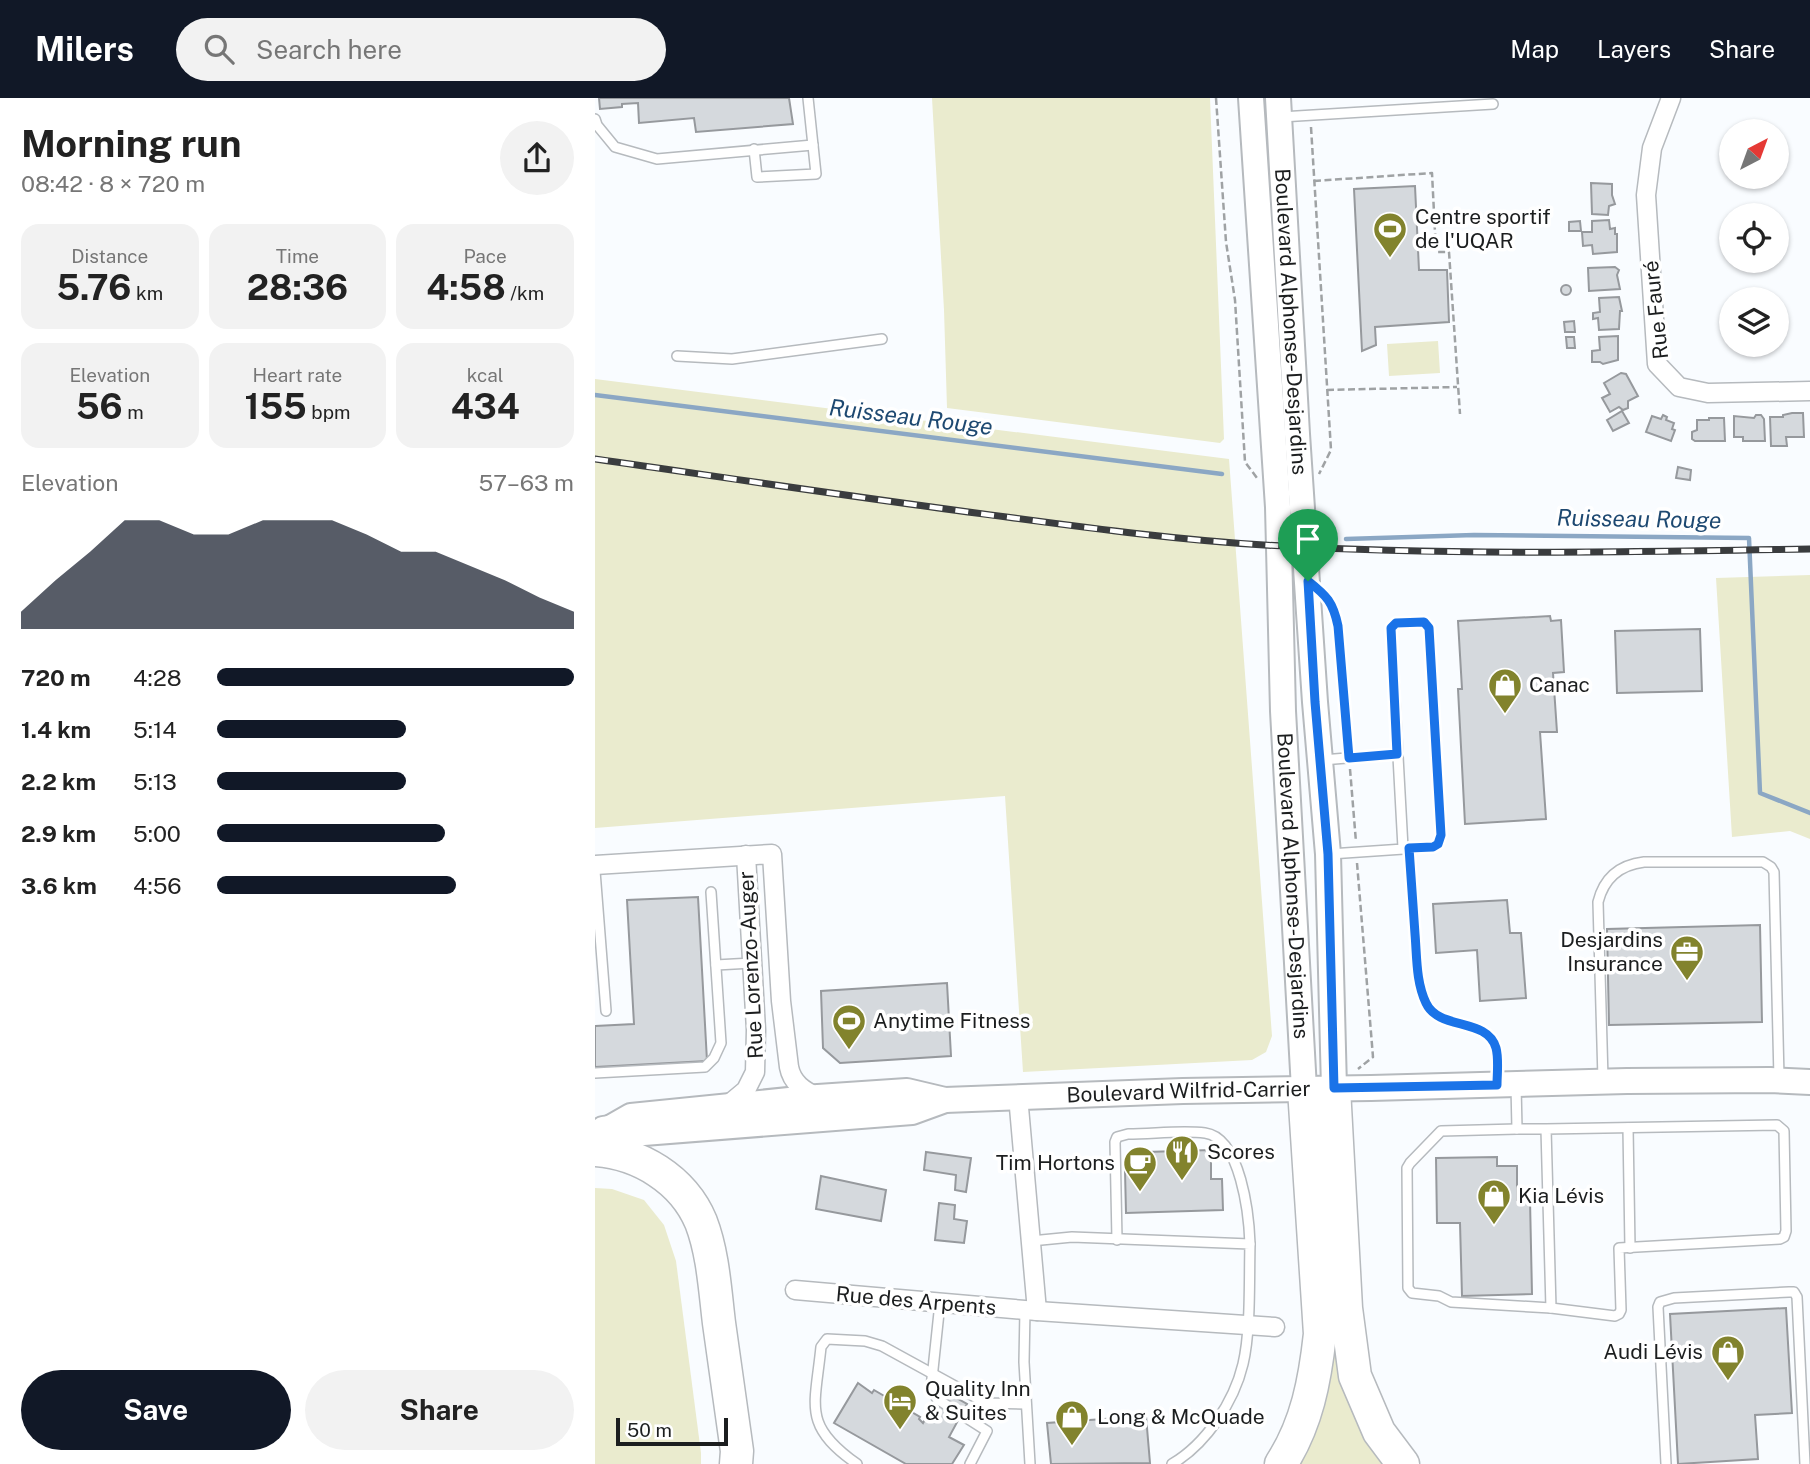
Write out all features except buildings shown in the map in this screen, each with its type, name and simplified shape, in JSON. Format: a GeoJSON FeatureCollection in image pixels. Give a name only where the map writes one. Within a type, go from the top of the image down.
{"type":"FeatureCollection","features":[{"type":"Feature","properties":{"kind":"highway"},"geometry":{"type":"LineString","coordinates":[[1282,1464],[1294,1443],[1307,1408],[1316,1370],[1320,1334],[1319,1089]]}},
{"type":"Feature","properties":{"kind":"highway"},"geometry":{"type":"LineString","coordinates":[[1319,1089],[1355,1376],[1379,1432],[1403,1464]]}},
{"type":"Feature","properties":{"kind":"highway"},"geometry":{"type":"LineString","coordinates":[[600,1136],[629,1156],[652,1167],[677,1186],[701,1221],[717,1305],[737,1451],[736,1464]]}},
{"type":"Feature","properties":{"kind":"main road","name":"Boulevard Alphonse-Desjardins"},"geometry":{"type":"LineString","coordinates":[[1251,98],[1278,500],[1283,711],[1319,1089]]}},
{"type":"Feature","properties":{"kind":"main road","name":"Boulevard Alphonse-Desjardins"},"geometry":{"type":"LineString","coordinates":[[1279,108],[1315,702],[1328,854],[1319,1089]]}},
{"type":"Feature","properties":{"kind":"main road","name":"Boulevard Wilfrid-Carrier"},"geometry":{"type":"LineString","coordinates":[[600,1136],[631,1116],[728,1105],[907,1091],[945,1100],[1603,1082],[1779,1080],[1810,1083]]}},
{"type":"Feature","properties":{"kind":"main road","name":"Boulevard Wilfrid-Carrier"},"geometry":{"type":"LineString","coordinates":[[600,1136],[912,1112],[945,1100]]}},
{"type":"Feature","properties":{"kind":"street","name":"Rue Fauré"},"geometry":{"type":"LineString","coordinates":[[1671,98],[1652,148],[1646,195],[1657,364],[1679,387],[1708,394],[1810,391]]}},
{"type":"Feature","properties":{"kind":"street","name":"Rue Lorenzo-Auger"},"geometry":{"type":"LineString","coordinates":[[728,1105],[746,1090],[755,1072],[757,1050],[745,855],[772,854],[781,1001],[790,1074],[806,1091],[818,1097]]}},
{"type":"Feature","properties":{"kind":"street"},"geometry":{"type":"LineString","coordinates":[[595,865],[745,855]]}},
{"type":"Feature","properties":{"kind":"street"},"geometry":{"type":"LineString","coordinates":[[1018,1097],[1029,1241],[1031,1310]]}},
{"type":"Feature","properties":{"kind":"street","name":"Rue des Arpents"},"geometry":{"type":"LineString","coordinates":[[795,1290],[1275,1327]]}},
{"type":"Feature","properties":{"kind":"lane"},"geometry":{"type":"LineString","coordinates":[[754,149],[757,177],[816,174],[808,98]]}},
{"type":"Feature","properties":{"kind":"lane"},"geometry":{"type":"LineString","coordinates":[[1279,108],[1310,115],[1493,104]]}},
{"type":"Feature","properties":{"kind":"lane"},"geometry":{"type":"LineString","coordinates":[[595,119],[615,147],[657,159],[813,145]]}},
{"type":"Feature","properties":{"kind":"lane"},"geometry":{"type":"LineString","coordinates":[[677,356],[732,359],[882,339]]}},
{"type":"Feature","properties":{"kind":"lane"},"geometry":{"type":"LineString","coordinates":[[1328,854],[1406,848],[1433,847],[1438,844],[1441,835],[1429,628],[1424,622],[1396,623],[1391,628],[1397,754],[1406,848],[1418,977],[1432,1013],[1472,1027],[1493,1041],[1517,1129]]}},
{"type":"Feature","properties":{"kind":"lane"},"geometry":{"type":"LineString","coordinates":[[1321,760],[1397,754]]}},
{"type":"Feature","properties":{"kind":"lane"},"geometry":{"type":"LineString","coordinates":[[1603,1082],[1598,902],[1607,880],[1618,870],[1628,864],[1644,862],[1763,862],[1771,867],[1774,873],[1779,1080]]}},
{"type":"Feature","properties":{"kind":"lane"},"geometry":{"type":"LineString","coordinates":[[595,871],[606,1011]]}},
{"type":"Feature","properties":{"kind":"lane"},"geometry":{"type":"LineString","coordinates":[[595,1073],[705,1067],[714,1058],[721,1043],[711,892]]}},
{"type":"Feature","properties":{"kind":"lane"},"geometry":{"type":"LineString","coordinates":[[716,965],[752,963]]}},
{"type":"Feature","properties":{"kind":"lane"},"geometry":{"type":"LineString","coordinates":[[1777,1125],[1784,1131],[1784,1237],[1619,1248],[1621,1310],[1615,1316],[1551,1308],[1451,1302],[1439,1296],[1412,1293],[1408,1288],[1407,1168],[1441,1131],[1517,1129],[1777,1125]]}},
{"type":"Feature","properties":{"kind":"lane"},"geometry":{"type":"LineString","coordinates":[[1628,1128],[1630,1248]]}},
{"type":"Feature","properties":{"kind":"lane"},"geometry":{"type":"LineString","coordinates":[[1546,1129],[1551,1308]]}},
{"type":"Feature","properties":{"kind":"lane"},"geometry":{"type":"LineString","coordinates":[[1117,1240],[1117,1137],[1121,1134],[1207,1133],[1223,1143],[1232,1155],[1247,1211],[1250,1244],[1243,1365],[1212,1428],[1195,1447],[1172,1464]]}},
{"type":"Feature","properties":{"kind":"lane"},"geometry":{"type":"LineString","coordinates":[[1029,1241],[1072,1237],[1250,1244]]}},
{"type":"Feature","properties":{"kind":"lane"},"geometry":{"type":"LineString","coordinates":[[1666,1464],[1658,1307],[1665,1300],[1794,1292],[1797,1297],[1807,1445],[1805,1464]]}},
{"type":"Feature","properties":{"kind":"lane"},"geometry":{"type":"LineString","coordinates":[[940,1303],[931,1388],[937,1399],[987,1431],[970,1464]]}},
{"type":"Feature","properties":{"kind":"lane"},"geometry":{"type":"LineString","coordinates":[[1030,1464],[1026,1404],[1031,1310]]}},
{"type":"Feature","properties":{"kind":"lane"},"geometry":{"type":"LineString","coordinates":[[857,1464],[838,1450],[821,1430],[816,1419],[823,1343],[833,1338],[873,1343],[986,1403],[1026,1404]]}},
{"type":"Feature","properties":{"kind":"path"},"geometry":{"type":"LineString","coordinates":[[1216,98],[1226,242],[1235,300],[1245,462],[1258,480]]}},
{"type":"Feature","properties":{"kind":"path"},"geometry":{"type":"LineString","coordinates":[[1302,500],[1331,450],[1310,115]]}},
{"type":"Feature","properties":{"kind":"path"},"geometry":{"type":"LineString","coordinates":[[1314,181],[1432,173],[1436,251],[1449,252],[1460,414]]}},
{"type":"Feature","properties":{"kind":"path"},"geometry":{"type":"LineString","coordinates":[[1327,390],[1458,387]]}},
{"type":"Feature","properties":{"kind":"path"},"geometry":{"type":"LineString","coordinates":[[1308,581],[1325,594],[1334,607],[1338,626],[1373,1057],[1319,1089]]}},
{"type":"Feature","properties":{"kind":"green space"},"geometry":{"type":"Polygon","coordinates":[[[932,98],[1210,98],[1224,439],[1220,443],[947,408],[932,98]]]}},
{"type":"Feature","properties":{"kind":"green space"},"geometry":{"type":"Polygon","coordinates":[[[1438,341],[1440,373],[1389,376],[1387,344],[1438,341]]]}},
{"type":"Feature","properties":{"kind":"green space"},"geometry":{"type":"Polygon","coordinates":[[[595,379],[1229,459],[1272,1036],[1266,1052],[1252,1060],[1023,1072],[1005,796],[595,828],[595,379]]]}},
{"type":"Feature","properties":{"kind":"green space"},"geometry":{"type":"Polygon","coordinates":[[[1810,575],[1810,839],[1790,831],[1732,837],[1716,578],[1810,575]]]}},
{"type":"Feature","properties":{"kind":"green space"},"geometry":{"type":"Polygon","coordinates":[[[595,1188],[612,1189],[644,1200],[664,1225],[676,1261],[701,1464],[595,1464],[595,1188]]]}},
{"type":"Feature","properties":{"kind":"green space"},"geometry":{"type":"Polygon","coordinates":[[[1335,1337],[1389,1464],[1300,1464],[1322,1414],[1335,1337]]]}},
{"type":"Feature","properties":{"kind":"waterway","name":"Ruisseau Rouge"},"geometry":{"type":"LineString","coordinates":[[595,395],[1222,474]]}},
{"type":"Feature","properties":{"kind":"waterway","name":"Ruisseau Rouge"},"geometry":{"type":"LineString","coordinates":[[1346,539],[1474,535],[1749,538],[1760,793],[1810,813]]}},
{"type":"Feature","properties":{"kind":"railway"},"geometry":{"type":"LineString","coordinates":[[595,459],[1045,522],[1233,543],[1469,552],[1810,549]]}},
{"type":"Feature","properties":{"kind":"place","name":"Centre sportif de l'UQAR"},"geometry":{"type":"Point","coordinates":[1390,259]}},
{"type":"Feature","properties":{"kind":"place","name":"Canac"},"geometry":{"type":"Point","coordinates":[1505,715]}},
{"type":"Feature","properties":{"kind":"place","name":"Desjardins Insurance"},"geometry":{"type":"Point","coordinates":[1687,982]}},
{"type":"Feature","properties":{"kind":"place","name":"Anytime Fitness"},"geometry":{"type":"Point","coordinates":[849,1051]}},
{"type":"Feature","properties":{"kind":"place","name":"Scores"},"geometry":{"type":"Point","coordinates":[1182,1182]}},
{"type":"Feature","properties":{"kind":"place","name":"Tim Hortons"},"geometry":{"type":"Point","coordinates":[1140,1193]}},
{"type":"Feature","properties":{"kind":"place","name":"Kia Lévis"},"geometry":{"type":"Point","coordinates":[1494,1226]}},
{"type":"Feature","properties":{"kind":"place","name":"Audi Lévis"},"geometry":{"type":"Point","coordinates":[1728,1382]}},
{"type":"Feature","properties":{"kind":"place","name":"Quality Inn & Suites"},"geometry":{"type":"Point","coordinates":[900,1431]}},
{"type":"Feature","properties":{"kind":"place","name":"Long & McQuade"},"geometry":{"type":"Point","coordinates":[1072,1447]}},
{"type":"Feature","properties":{"kind":"route"},"geometry":{"type":"LineString","coordinates":[[1308,581],[1325,594],[1334,607],[1338,626],[1349,758],[1397,754],[1391,628],[1396,623],[1424,622],[1429,628],[1441,835],[1438,844],[1433,847],[1409,848],[1418,977],[1421,991],[1432,1013],[1482,1031],[1493,1041],[1497,1050],[1497,1085],[1334,1088],[1328,854],[1308,581]]}}]}
